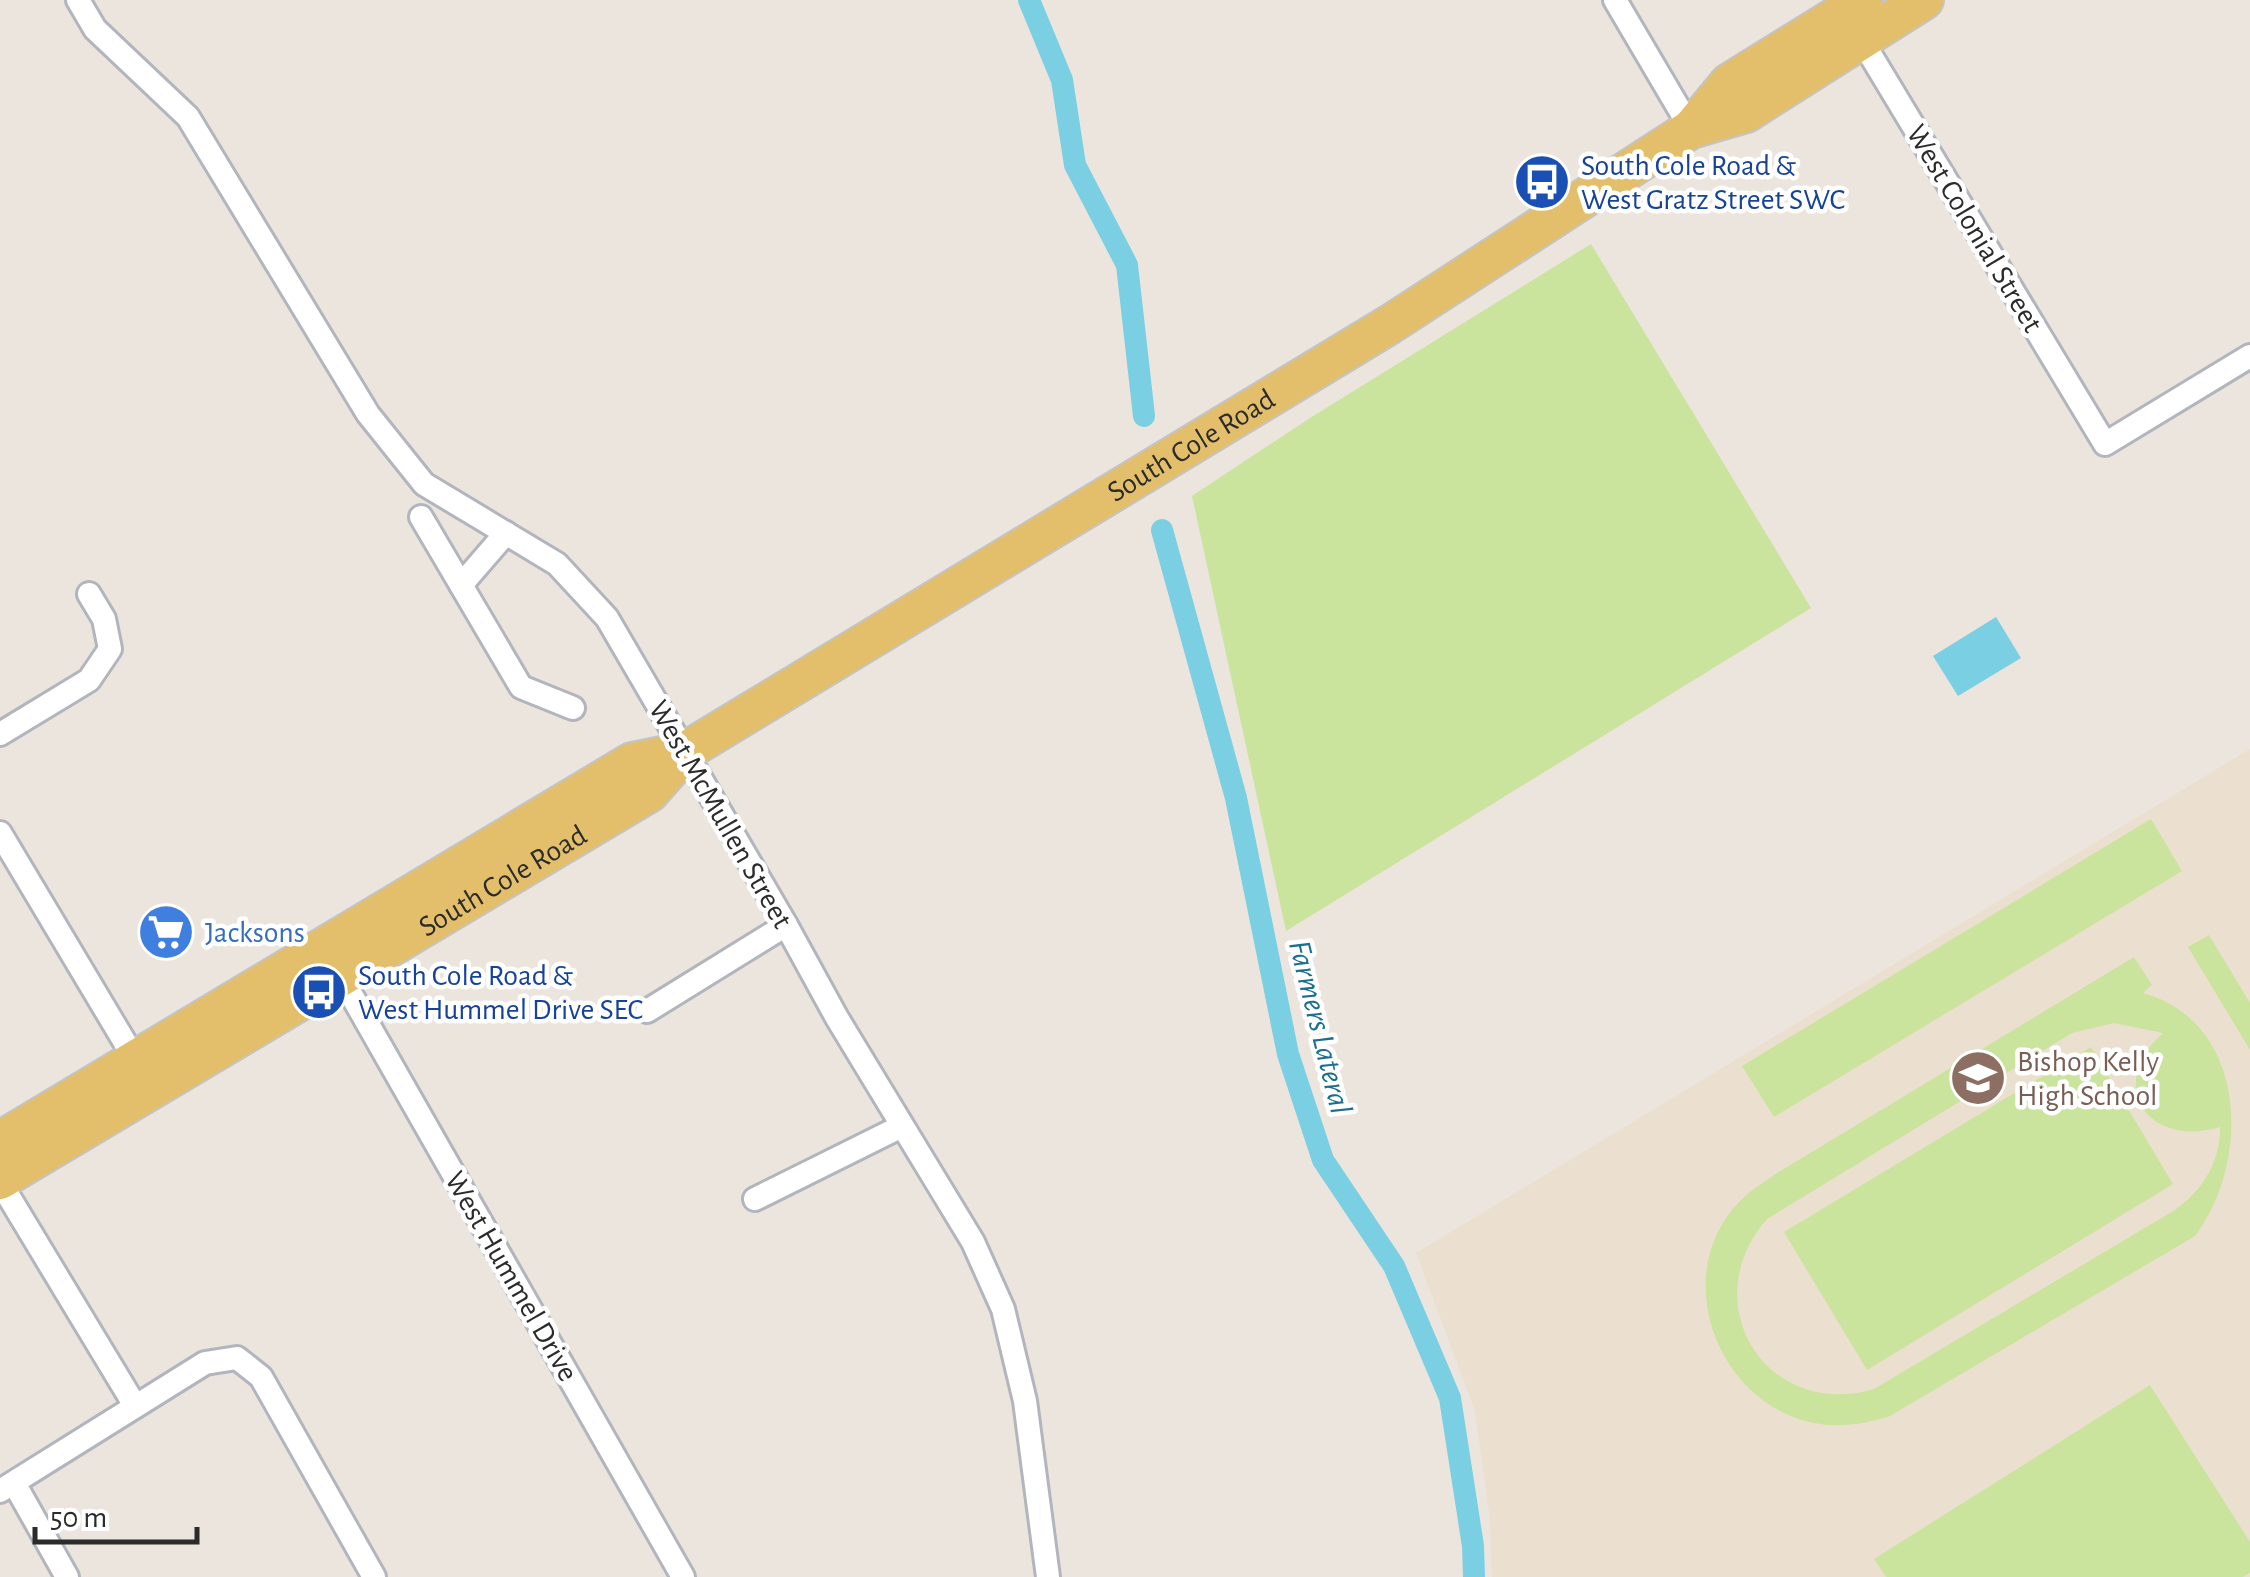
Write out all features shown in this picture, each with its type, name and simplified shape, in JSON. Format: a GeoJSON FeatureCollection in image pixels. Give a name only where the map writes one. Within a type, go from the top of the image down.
{"type":"FeatureCollection","features":[{"type":"Feature","properties":{"kind":"main road","name":"South Cole Road"},"geometry":{"type":"LineString","coordinates":[[0,1141],[340,975],[649,793],[686,751],[1389,325],[1691,128],[1746,112],[1856,17],[1924,0]]}},
{"type":"Feature","properties":{"kind":"main road","name":"South Cole Road"},"geometry":{"type":"LineString","coordinates":[[0,1181],[144,1074],[632,762],[686,751]]}},
{"type":"Feature","properties":{"kind":"street","name":"West McMullen Street"},"geometry":{"type":"LineString","coordinates":[[78,0],[96,29],[188,117],[368,414],[424,484],[556,564],[606,618],[837,1018],[973,1242],[1003,1309],[1025,1402],[1048,1577]]}},
{"type":"Feature","properties":{"kind":"street"},"geometry":{"type":"LineString","coordinates":[[1615,0],[1691,128]]}},
{"type":"Feature","properties":{"kind":"street","name":"West Colonial Street"},"geometry":{"type":"LineString","coordinates":[[1856,17],[2106,444],[2250,356]]}},
{"type":"Feature","properties":{"kind":"street"},"geometry":{"type":"LineString","coordinates":[[421,517],[520,687],[572,708]]}},
{"type":"Feature","properties":{"kind":"street"},"geometry":{"type":"LineString","coordinates":[[461,585],[506,533]]}},
{"type":"Feature","properties":{"kind":"street"},"geometry":{"type":"LineString","coordinates":[[0,734],[89,680],[110,649],[104,619],[89,594]]}},
{"type":"Feature","properties":{"kind":"street"},"geometry":{"type":"LineString","coordinates":[[0,833],[144,1074]]}},
{"type":"Feature","properties":{"kind":"street"},"geometry":{"type":"LineString","coordinates":[[646,1011],[786,925]]}},
{"type":"Feature","properties":{"kind":"street","name":"West Hummel Drive"},"geometry":{"type":"LineString","coordinates":[[340,975],[683,1577]]}},
{"type":"Feature","properties":{"kind":"street"},"geometry":{"type":"LineString","coordinates":[[755,1199],[902,1126]]}},
{"type":"Feature","properties":{"kind":"street"},"geometry":{"type":"LineString","coordinates":[[0,1181],[134,1404]]}},
{"type":"Feature","properties":{"kind":"street"},"geometry":{"type":"LineString","coordinates":[[67,1577],[7,1487],[205,1362],[237,1358],[261,1377],[374,1577]]}},
{"type":"Feature","properties":{"kind":"shaded area","name":"Bishop Kelly High School"},"geometry":{"type":"Polygon","coordinates":[[[2250,749],[2250,1577],[1492,1577],[1490,1520],[1475,1411],[1416,1253],[2250,749]]]}},
{"type":"Feature","properties":{"kind":"green space"},"geometry":{"type":"Polygon","coordinates":[[[1591,244],[1811,608],[1286,931],[1192,496],[1591,244]]]}},
{"type":"Feature","properties":{"kind":"green space"},"geometry":{"type":"Polygon","coordinates":[[[2151,819],[2182,871],[1774,1117],[1742,1066],[2151,819]]]}},
{"type":"Feature","properties":{"kind":"green space"},"geometry":{"type":"Polygon","coordinates":[[[2209,935],[2250,1003],[2250,1050],[2188,947],[2209,935]]]}},
{"type":"Feature","properties":{"kind":"green space"},"geometry":{"type":"Polygon","coordinates":[[[2134,957],[2152,985],[2143,993],[2178,1009],[2204,1034],[2221,1064],[2230,1099],[2231,1135],[2225,1172],[2213,1206],[2195,1236],[1890,1416],[1862,1423],[1814,1423],[1780,1411],[1751,1391],[1729,1364],[1714,1332],[1706,1298],[1708,1264],[1719,1231],[1740,1201],[1777,1173],[2134,957]],[[2114,1023],[2072,1033],[1767,1219],[1746,1252],[1737,1286],[1740,1318],[1753,1348],[1774,1371],[1802,1388],[1836,1394],[1874,1389],[2175,1210],[2194,1194],[2208,1174],[2217,1152],[2220,1127],[2172,1129],[2142,1107],[2136,1091],[2137,1072],[2146,1053],[2163,1033],[2114,1023]]]}},
{"type":"Feature","properties":{"kind":"green space"},"geometry":{"type":"Polygon","coordinates":[[[2091,1047],[2173,1184],[1867,1370],[1784,1232],[2091,1047]]]}},
{"type":"Feature","properties":{"kind":"green space"},"geometry":{"type":"Polygon","coordinates":[[[2150,1385],[2250,1542],[2250,1573],[2243,1577],[1886,1577],[1874,1559],[2150,1385]]]}},
{"type":"Feature","properties":{"kind":"water"},"geometry":{"type":"Polygon","coordinates":[[[1996,617],[2021,658],[1958,696],[1933,656],[1996,617]]]}},
{"type":"Feature","properties":{"kind":"waterway","name":"Farmers Lateral"},"geometry":{"type":"LineString","coordinates":[[1029,0],[1062,80],[1075,165],[1127,265],[1144,416]]}},
{"type":"Feature","properties":{"kind":"waterway","name":"Farmers Lateral"},"geometry":{"type":"LineString","coordinates":[[1162,530],[1236,798],[1288,1054],[1323,1160],[1394,1266],[1450,1398],[1473,1546],[1474,1577]]}},
{"type":"Feature","properties":{"kind":"place","name":"South Cole Road & West Gratz Street SWC"},"geometry":{"type":"Point","coordinates":[1542,182]}},
{"type":"Feature","properties":{"kind":"place","name":"Jacksons"},"geometry":{"type":"Point","coordinates":[166,932]}},
{"type":"Feature","properties":{"kind":"place","name":"South Cole Road & West Hummel Drive SEC"},"geometry":{"type":"Point","coordinates":[319,992]}},
{"type":"Feature","properties":{"kind":"place","name":"Bishop Kelly High School"},"geometry":{"type":"Point","coordinates":[1978,1078]}}]}
